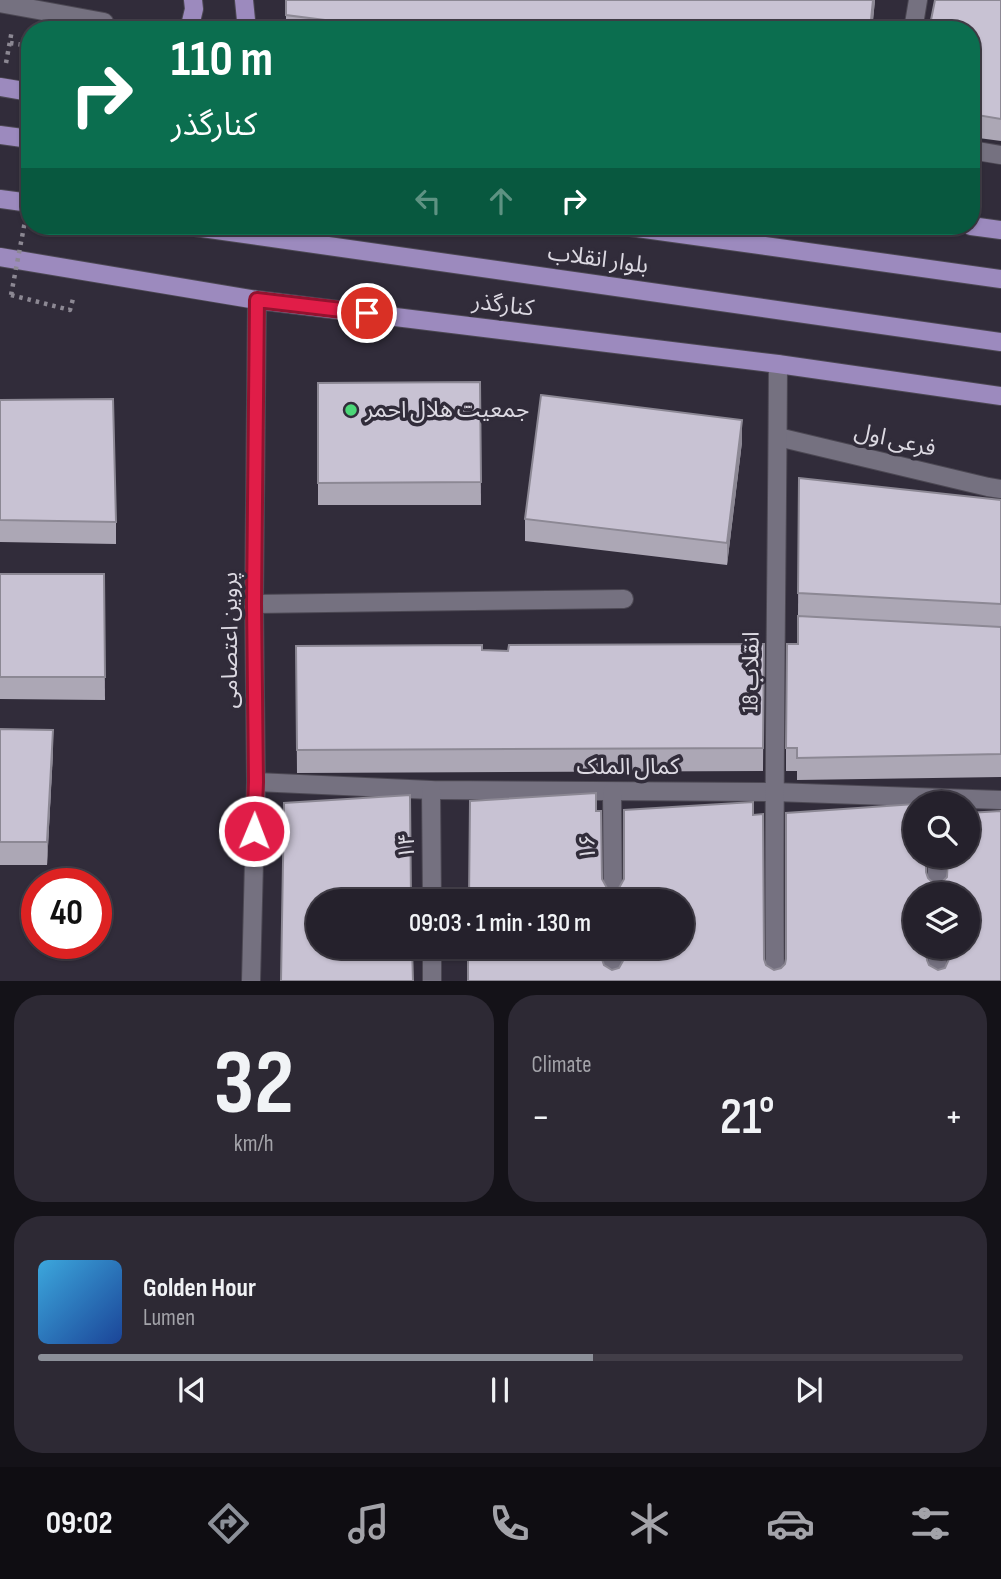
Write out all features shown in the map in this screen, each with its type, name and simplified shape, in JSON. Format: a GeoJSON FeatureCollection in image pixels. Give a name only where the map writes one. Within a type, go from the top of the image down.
{"type":"FeatureCollection","features":[{"type":"Feature","properties":{"kind":"main road"},"geometry":{"type":"LineString","coordinates":[[191,21],[193,0]]}},
{"type":"Feature","properties":{"kind":"main road"},"geometry":{"type":"LineString","coordinates":[[244,0],[246,21]]}},
{"type":"Feature","properties":{"kind":"main road"},"geometry":{"type":"LineString","coordinates":[[0,88],[21,91]]}},
{"type":"Feature","properties":{"kind":"main road"},"geometry":{"type":"LineString","coordinates":[[0,135],[21,138]]}},
{"type":"Feature","properties":{"kind":"main road"},"geometry":{"type":"LineString","coordinates":[[0,199],[21,202]]}},
{"type":"Feature","properties":{"kind":"main road"},"geometry":{"type":"LineString","coordinates":[[980,227],[1001,230]]}},
{"type":"Feature","properties":{"kind":"main road","name":"بلوار انقلاب"},"geometry":{"type":"LineString","coordinates":[[251,235],[1001,342]]}},
{"type":"Feature","properties":{"kind":"main road","name":"بلوار انقلاب"},"geometry":{"type":"LineString","coordinates":[[702,235],[1001,279]]}},
{"type":"Feature","properties":{"kind":"main road","name":"کنارگذر"},"geometry":{"type":"LineString","coordinates":[[0,257],[257,300],[778,364],[1001,396]]}},
{"type":"Feature","properties":{"kind":"street"},"geometry":{"type":"LineString","coordinates":[[914,21],[918,0]]}},
{"type":"Feature","properties":{"kind":"street"},"geometry":{"type":"LineString","coordinates":[[8,4],[99,21]]}},
{"type":"Feature","properties":{"kind":"street"},"geometry":{"type":"LineString","coordinates":[[980,152],[1001,155]]}},
{"type":"Feature","properties":{"kind":"street","name":"پروین اعتصامی"},"geometry":{"type":"LineString","coordinates":[[251,981],[256,782],[254,604],[257,300]]}},
{"type":"Feature","properties":{"kind":"street","name":"انقلاب 18"},"geometry":{"type":"LineString","coordinates":[[775,981],[774,792],[783,626],[778,364]]}},
{"type":"Feature","properties":{"kind":"street","name":"فرعی اول"},"geometry":{"type":"LineString","coordinates":[[778,438],[1001,489]]}},
{"type":"Feature","properties":{"kind":"street"},"geometry":{"type":"LineString","coordinates":[[254,604],[624,599]]}},
{"type":"Feature","properties":{"kind":"street","name":"کمال الملک"},"geometry":{"type":"LineString","coordinates":[[256,782],[431,789],[774,792],[903,798]]}},
{"type":"Feature","properties":{"kind":"street","name":"۱۴"},"geometry":{"type":"LineString","coordinates":[[431,789],[432,889]]}},
{"type":"Feature","properties":{"kind":"street","name":"۱۶"},"geometry":{"type":"LineString","coordinates":[[612,792],[613,889]]}},
{"type":"Feature","properties":{"kind":"street","name":"کمال الملک"},"geometry":{"type":"LineString","coordinates":[[980,800],[1001,800]]}},
{"type":"Feature","properties":{"kind":"street"},"geometry":{"type":"LineString","coordinates":[[432,959],[432,981]]}},
{"type":"Feature","properties":{"kind":"street"},"geometry":{"type":"LineString","coordinates":[[613,959],[613,981]]}},
{"type":"Feature","properties":{"kind":"street"},"geometry":{"type":"LineString","coordinates":[[937,959],[937,981]]}},
{"type":"Feature","properties":{"kind":"path"},"geometry":{"type":"LineString","coordinates":[[0,88],[10,43],[8,4]]}},
{"type":"Feature","properties":{"kind":"path"},"geometry":{"type":"LineString","coordinates":[[10,43],[21,45]]}},
{"type":"Feature","properties":{"kind":"path"},"geometry":{"type":"LineString","coordinates":[[22,235],[11,295],[71,310]]}},
{"type":"Feature","properties":{"kind":"building"},"geometry":{"type":"Polygon","coordinates":[[[286,0],[873,0],[871,21],[333,21],[286,15],[286,0]]]}},
{"type":"Feature","properties":{"kind":"building"},"geometry":{"type":"Polygon","coordinates":[[[935,0],[1001,0],[1001,119],[980,116],[980,21],[931,21],[935,0]]]}},
{"type":"Feature","properties":{"kind":"building"},"geometry":{"type":"Polygon","coordinates":[[[480,382],[481,482],[318,483],[318,383],[480,382]]]}},
{"type":"Feature","properties":{"kind":"building"},"geometry":{"type":"Polygon","coordinates":[[[541,395],[742,420],[727,543],[525,519],[541,395]]]}},
{"type":"Feature","properties":{"kind":"building"},"geometry":{"type":"Polygon","coordinates":[[[113,399],[116,522],[0,520],[0,400],[113,399]]]}},
{"type":"Feature","properties":{"kind":"building"},"geometry":{"type":"Polygon","coordinates":[[[799,478],[1001,500],[1001,604],[798,593],[799,478]]]}},
{"type":"Feature","properties":{"kind":"building"},"geometry":{"type":"Polygon","coordinates":[[[0,574],[104,574],[105,677],[0,677],[0,574]]]}},
{"type":"Feature","properties":{"kind":"building"},"geometry":{"type":"Polygon","coordinates":[[[798,616],[1001,627],[1001,754],[797,758],[797,748],[786,748],[787,644],[798,644],[798,616]]]}},
{"type":"Feature","properties":{"kind":"building"},"geometry":{"type":"Polygon","coordinates":[[[764,644],[763,748],[297,750],[296,646],[482,645],[482,650],[508,651],[509,645],[764,644]]]}},
{"type":"Feature","properties":{"kind":"building"},"geometry":{"type":"Polygon","coordinates":[[[0,729],[53,730],[47,842],[0,842],[0,729]]]}},
{"type":"Feature","properties":{"kind":"building"},"geometry":{"type":"Polygon","coordinates":[[[596,793],[596,811],[601,811],[602,879],[610,889],[469,889],[470,801],[596,793]]]}},
{"type":"Feature","properties":{"kind":"building"},"geometry":{"type":"Polygon","coordinates":[[[410,795],[411,889],[306,889],[306,959],[412,959],[413,981],[281,981],[284,803],[410,795]]]}},
{"type":"Feature","properties":{"kind":"building"},"geometry":{"type":"Polygon","coordinates":[[[753,802],[753,815],[763,814],[764,959],[766,965],[774,970],[781,968],[786,959],[786,813],[903,805],[903,868],[926,868],[928,878],[932,882],[903,882],[903,959],[927,959],[929,965],[938,970],[945,968],[949,959],[980,959],[980,882],[942,882],[947,877],[947,868],[980,868],[980,812],[1001,811],[1001,981],[468,981],[468,959],[602,959],[604,965],[612,970],[619,968],[624,959],[694,959],[694,889],[616,889],[624,879],[624,810],[753,802]]]}},
{"type":"Feature","properties":{"kind":"place","name":"جمعیت هلال احمر"},"geometry":{"type":"Point","coordinates":[351,410]}},
{"type":"Feature","properties":{"kind":"route"},"geometry":{"type":"LineString","coordinates":[[254,831],[257,300],[367,313]]}}]}
